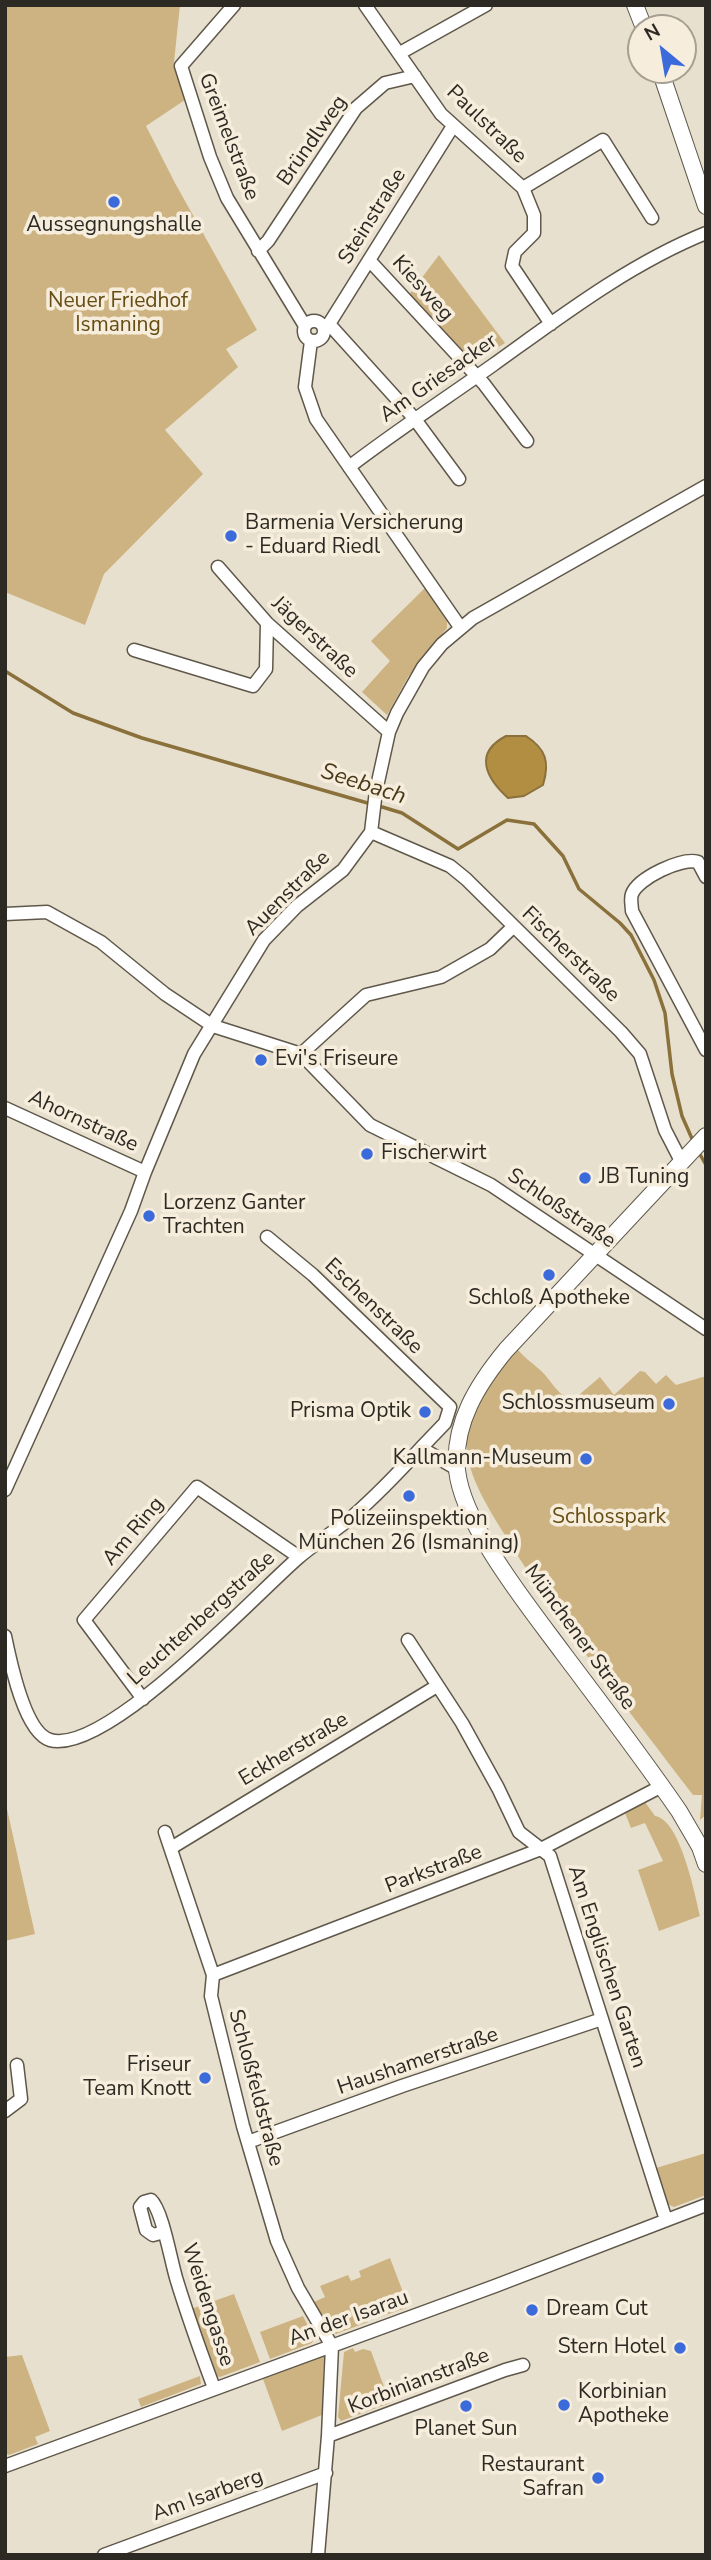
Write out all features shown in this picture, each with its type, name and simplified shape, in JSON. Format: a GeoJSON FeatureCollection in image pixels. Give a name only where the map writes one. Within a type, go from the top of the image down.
{"type":"FeatureCollection","features":[{"type":"Feature","properties":{"kind":"main road"},"geometry":{"type":"LineString","coordinates":[[665,84],[706,206]]}},
{"type":"Feature","properties":{"kind":"main road","name":"Münchener Straße"},"geometry":{"type":"LineString","coordinates":[[704,1138],[506,1350],[481,1382],[469,1402],[460,1437],[457,1469],[468,1506],[514,1587],[662,1786],[693,1834],[706,1864]]}},
{"type":"Feature","properties":{"kind":"street","name":"Greimelstraße"},"geometry":{"type":"LineString","coordinates":[[234,5],[181,66],[210,157],[227,198],[305,326]]}},
{"type":"Feature","properties":{"kind":"street","name":"Paulstraße"},"geometry":{"type":"LineString","coordinates":[[365,5],[440,114],[523,188],[603,140],[652,218]]}},
{"type":"Feature","properties":{"kind":"street"},"geometry":{"type":"LineString","coordinates":[[400,53],[486,5]]}},
{"type":"Feature","properties":{"kind":"street","name":"Bründlweg"},"geometry":{"type":"LineString","coordinates":[[258,251],[268,241],[356,108],[385,83],[415,76]]}},
{"type":"Feature","properties":{"kind":"street","name":"Steinstraße"},"geometry":{"type":"LineString","coordinates":[[326,325],[453,126]]}},
{"type":"Feature","properties":{"kind":"street"},"geometry":{"type":"LineString","coordinates":[[523,188],[534,215],[534,233],[515,252],[512,266],[551,324]]}},
{"type":"Feature","properties":{"kind":"street","name":"Am Griesacker"},"geometry":{"type":"LineString","coordinates":[[349,467],[414,418],[634,269],[706,233]]}},
{"type":"Feature","properties":{"kind":"street","name":"Kiesweg"},"geometry":{"type":"LineString","coordinates":[[369,260],[484,384],[527,441]]}},
{"type":"Feature","properties":{"kind":"street"},"geometry":{"type":"LineString","coordinates":[[311,341],[306,337],[305,326],[316,321],[326,325],[414,418],[459,479]]}},
{"type":"Feature","properties":{"kind":"street"},"geometry":{"type":"LineString","coordinates":[[311,341],[323,338],[326,325]]}},
{"type":"Feature","properties":{"kind":"street"},"geometry":{"type":"LineString","coordinates":[[311,341],[305,387],[316,419],[460,627]]}},
{"type":"Feature","properties":{"kind":"street"},"geometry":{"type":"LineString","coordinates":[[371,832],[373,805],[389,732],[397,713],[423,667],[460,627],[545,575],[706,486]]}},
{"type":"Feature","properties":{"kind":"street","name":"Jägerstraße"},"geometry":{"type":"LineString","coordinates":[[218,567],[267,622],[389,732]]}},
{"type":"Feature","properties":{"kind":"street"},"geometry":{"type":"LineString","coordinates":[[134,650],[253,686],[266,669],[267,622]]}},
{"type":"Feature","properties":{"kind":"street","name":"Fischerstraße"},"geometry":{"type":"LineString","coordinates":[[371,832],[450,866],[612,1023],[639,1054],[665,1130],[685,1157]]}},
{"type":"Feature","properties":{"kind":"street","name":"Auenstraße"},"geometry":{"type":"LineString","coordinates":[[5,1490],[131,1211],[194,1054],[264,940],[297,906],[342,870],[371,832]]}},
{"type":"Feature","properties":{"kind":"street"},"geometry":{"type":"LineString","coordinates":[[706,877],[698,862],[690,860],[668,868],[637,886],[631,896],[632,911],[706,1049]]}},
{"type":"Feature","properties":{"kind":"street","name":"Schloßstraße"},"geometry":{"type":"LineString","coordinates":[[5,914],[47,912],[100,942],[165,994],[213,1026],[301,1054],[370,1125],[491,1185],[706,1329]]}},
{"type":"Feature","properties":{"kind":"street"},"geometry":{"type":"LineString","coordinates":[[301,1054],[366,995],[441,977],[490,949],[513,927]]}},
{"type":"Feature","properties":{"kind":"street","name":"Ahornstraße"},"geometry":{"type":"LineString","coordinates":[[5,1108],[145,1172]]}},
{"type":"Feature","properties":{"kind":"street","name":"Eschenstraße"},"geometry":{"type":"LineString","coordinates":[[267,1237],[313,1275],[450,1407]]}},
{"type":"Feature","properties":{"kind":"street"},"geometry":{"type":"LineString","coordinates":[[457,1469],[421,1448],[445,1423],[450,1407],[469,1402]]}},
{"type":"Feature","properties":{"kind":"street","name":"Leuchtenbergstraße"},"geometry":{"type":"LineString","coordinates":[[5,1636],[29,1718],[36,1731],[48,1740],[64,1741],[96,1730],[143,1699],[299,1557],[352,1518],[421,1448]]}},
{"type":"Feature","properties":{"kind":"street","name":"Am Ring"},"geometry":{"type":"LineString","coordinates":[[143,1699],[84,1620],[197,1487],[299,1557]]}},
{"type":"Feature","properties":{"kind":"street","name":"Am Englischen Garten"},"geometry":{"type":"LineString","coordinates":[[408,1640],[468,1734],[519,1832],[527,1841],[550,1856],[666,2220]]}},
{"type":"Feature","properties":{"kind":"street","name":"Eckherstraße"},"geometry":{"type":"LineString","coordinates":[[171,1848],[437,1686]]}},
{"type":"Feature","properties":{"kind":"street","name":"Parkstraße"},"geometry":{"type":"LineString","coordinates":[[214,1975],[541,1849],[662,1786]]}},
{"type":"Feature","properties":{"kind":"street","name":"Schloßfeldstraße"},"geometry":{"type":"LineString","coordinates":[[165,1832],[214,1975],[211,1996],[248,2143],[277,2241],[298,2288],[332,2346]]}},
{"type":"Feature","properties":{"kind":"street","name":"Haushamerstraße"},"geometry":{"type":"LineString","coordinates":[[248,2143],[402,2085],[602,2019]]}},
{"type":"Feature","properties":{"kind":"street"},"geometry":{"type":"LineString","coordinates":[[5,2111],[21,2099],[17,2064]]}},
{"type":"Feature","properties":{"kind":"street","name":"An der Isarau"},"geometry":{"type":"LineString","coordinates":[[5,2466],[706,2205]]}},
{"type":"Feature","properties":{"kind":"street","name":"Weidengasse"},"geometry":{"type":"LineString","coordinates":[[164,2232],[177,2280],[214,2388]]}},
{"type":"Feature","properties":{"kind":"street"},"geometry":{"type":"LineString","coordinates":[[318,2555],[326,2473],[332,2346]]}},
{"type":"Feature","properties":{"kind":"street","name":"Korbinianstraße"},"geometry":{"type":"LineString","coordinates":[[328,2436],[523,2365]]}},
{"type":"Feature","properties":{"kind":"street","name":"Am Isarberg"},"geometry":{"type":"LineString","coordinates":[[104,2555],[326,2473]]}},
{"type":"Feature","properties":{"kind":"green space","name":"Neuer Friedhof Ismaning"},"geometry":{"type":"Polygon","coordinates":[[[5,5],[180,5],[174,62],[185,100],[146,126],[257,330],[226,349],[238,367],[165,430],[203,474],[104,574],[85,625],[5,592],[5,5]]]}},
{"type":"Feature","properties":{"kind":"green space"},"geometry":{"type":"Polygon","coordinates":[[[439,255],[505,343],[472,364],[408,296],[439,255]]]}},
{"type":"Feature","properties":{"kind":"green space"},"geometry":{"type":"Polygon","coordinates":[[[425,588],[447,621],[447,628],[408,677],[387,715],[362,692],[390,661],[371,641],[425,588]]]}},
{"type":"Feature","properties":{"kind":"green space","name":"Schlosspark"},"geometry":{"type":"Polygon","coordinates":[[[517,1349],[544,1373],[558,1390],[573,1400],[600,1377],[614,1395],[640,1371],[645,1372],[656,1384],[666,1375],[676,1385],[706,1376],[706,1815],[700,1820],[702,1795],[693,1795],[575,1639],[509,1542],[483,1498],[473,1474],[467,1451],[470,1422],[481,1395],[517,1349]]]}},
{"type":"Feature","properties":{"kind":"green space"},"geometry":{"type":"Polygon","coordinates":[[[5,1800],[35,1934],[5,1941],[5,1800]]]}},
{"type":"Feature","properties":{"kind":"green space"},"geometry":{"type":"Polygon","coordinates":[[[645,1802],[655,1816],[664,1820],[679,1843],[700,1916],[659,1931],[638,1870],[663,1861],[645,1823],[631,1828],[625,1813],[645,1802]]]}},
{"type":"Feature","properties":{"kind":"green space"},"geometry":{"type":"Polygon","coordinates":[[[706,2153],[706,2195],[674,2207],[667,2204],[656,2168],[706,2153]]]}},
{"type":"Feature","properties":{"kind":"green space"},"geometry":{"type":"Polygon","coordinates":[[[390,2258],[406,2300],[406,2308],[377,2318],[372,2308],[364,2311],[368,2322],[336,2334],[330,2332],[314,2302],[325,2297],[320,2286],[348,2275],[351,2281],[361,2277],[359,2271],[390,2258]]]}},
{"type":"Feature","properties":{"kind":"green space"},"geometry":{"type":"Polygon","coordinates":[[[234,2294],[260,2362],[220,2377],[215,2376],[191,2309],[234,2294]]]}},
{"type":"Feature","properties":{"kind":"green space"},"geometry":{"type":"Polygon","coordinates":[[[303,2316],[314,2338],[312,2343],[270,2359],[260,2332],[303,2316]]]}},
{"type":"Feature","properties":{"kind":"green space"},"geometry":{"type":"Polygon","coordinates":[[[353,2348],[355,2352],[363,2349],[371,2351],[390,2403],[341,2421],[338,2417],[344,2352],[353,2348]]]}},
{"type":"Feature","properties":{"kind":"green space"},"geometry":{"type":"Polygon","coordinates":[[[22,2355],[50,2431],[35,2437],[38,2444],[9,2455],[5,2453],[5,2357],[22,2355]]]}},
{"type":"Feature","properties":{"kind":"green space"},"geometry":{"type":"Polygon","coordinates":[[[324,2356],[322,2415],[282,2431],[263,2379],[324,2356]]]}},
{"type":"Feature","properties":{"kind":"green space"},"geometry":{"type":"Polygon","coordinates":[[[200,2376],[201,2384],[141,2407],[138,2399],[200,2376]]]}},
{"type":"Feature","properties":{"kind":"shaded area"},"geometry":{"type":"Polygon","coordinates":[[[506,736],[526,736],[538,746],[545,757],[543,785],[524,796],[508,798],[494,782],[486,766],[489,750],[506,736]]]}},
{"type":"Feature","properties":{"kind":"waterway","name":"Seebach"},"geometry":{"type":"LineString","coordinates":[[5,671],[73,713],[142,738],[371,804]]}},
{"type":"Feature","properties":{"kind":"waterway","name":"Seebach"},"geometry":{"type":"LineString","coordinates":[[379,806],[402,813],[458,849],[507,820],[534,824],[563,856],[579,889],[631,935],[654,980],[665,1013],[672,1074],[682,1116],[693,1141]]}},
{"type":"Feature","properties":{"kind":"waterway","name":"Seebach"},"geometry":{"type":"LineString","coordinates":[[698,1151],[706,1165]]}},
{"type":"Feature","properties":{"kind":"place","name":"Aussegnungshalle"},"geometry":{"type":"Point","coordinates":[114,202]}},
{"type":"Feature","properties":{"kind":"place","name":"Barmenia Versicherung - Eduard Riedl"},"geometry":{"type":"Point","coordinates":[231,536]}},
{"type":"Feature","properties":{"kind":"place","name":"Evi's Friseure"},"geometry":{"type":"Point","coordinates":[261,1060]}},
{"type":"Feature","properties":{"kind":"place","name":"Fischerwirt"},"geometry":{"type":"Point","coordinates":[367,1154]}},
{"type":"Feature","properties":{"kind":"place","name":"JB Tuning"},"geometry":{"type":"Point","coordinates":[585,1178]}},
{"type":"Feature","properties":{"kind":"place","name":"Lorzenz Ganter Trachten"},"geometry":{"type":"Point","coordinates":[149,1216]}},
{"type":"Feature","properties":{"kind":"place","name":"Schloß Apotheke"},"geometry":{"type":"Point","coordinates":[549,1275]}},
{"type":"Feature","properties":{"kind":"place","name":"Schlossmuseum"},"geometry":{"type":"Point","coordinates":[669,1404]}},
{"type":"Feature","properties":{"kind":"place","name":"Prisma Optik"},"geometry":{"type":"Point","coordinates":[425,1412]}},
{"type":"Feature","properties":{"kind":"place","name":"Kallmann-Museum"},"geometry":{"type":"Point","coordinates":[586,1459]}},
{"type":"Feature","properties":{"kind":"place","name":"Polizeiinspektion München 26 (Ismaning)"},"geometry":{"type":"Point","coordinates":[409,1496]}},
{"type":"Feature","properties":{"kind":"place","name":"Friseur Team Knott"},"geometry":{"type":"Point","coordinates":[205,2078]}},
{"type":"Feature","properties":{"kind":"place","name":"Dream Cut"},"geometry":{"type":"Point","coordinates":[532,2310]}},
{"type":"Feature","properties":{"kind":"place","name":"Stern Hotel"},"geometry":{"type":"Point","coordinates":[680,2348]}},
{"type":"Feature","properties":{"kind":"place","name":"Korbinian Apotheke"},"geometry":{"type":"Point","coordinates":[564,2405]}},
{"type":"Feature","properties":{"kind":"place","name":"Planet Sun"},"geometry":{"type":"Point","coordinates":[466,2406]}},
{"type":"Feature","properties":{"kind":"place","name":"Restaurant Safran"},"geometry":{"type":"Point","coordinates":[598,2478]}}]}
